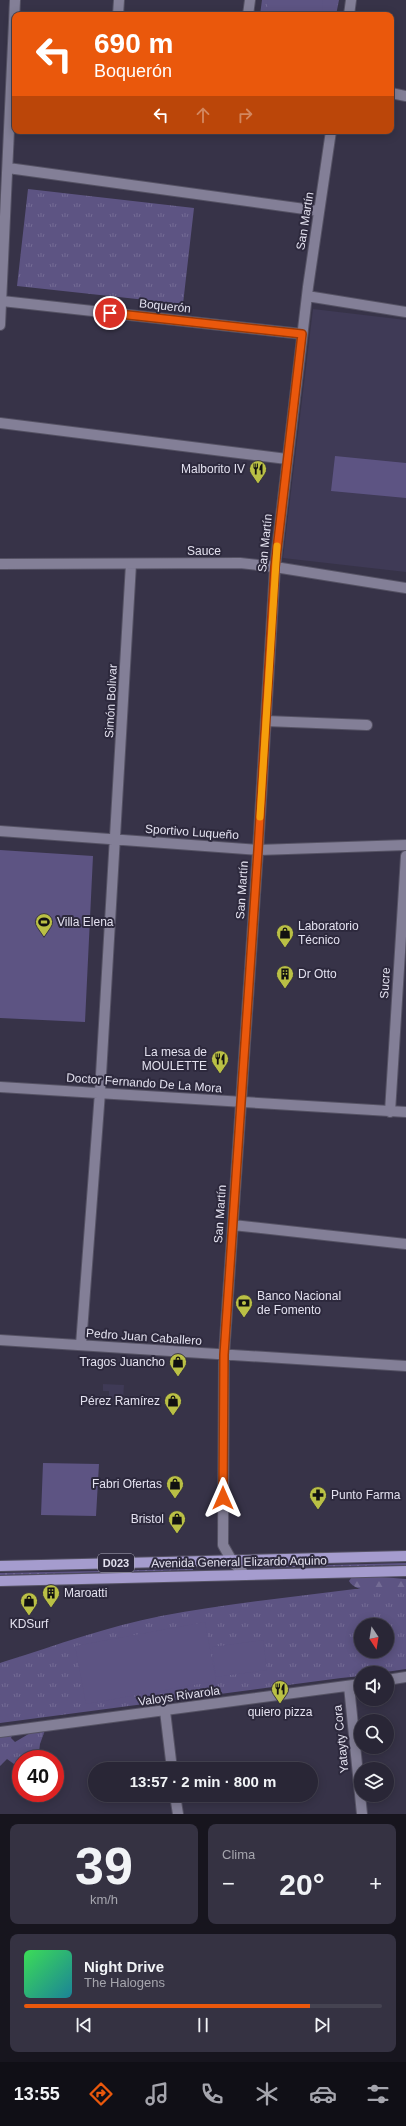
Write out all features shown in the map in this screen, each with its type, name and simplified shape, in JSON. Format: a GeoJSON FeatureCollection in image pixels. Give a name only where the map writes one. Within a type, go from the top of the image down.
{"type":"FeatureCollection","features":[{"type":"Feature","properties":{"kind":"main road","name":"Avenida General Elizardo Aquino"},"geometry":{"type":"LineString","coordinates":[[0,1566],[406,1556]]}},
{"type":"Feature","properties":{"kind":"main road","name":"Avenida General Elizardo Aquino"},"geometry":{"type":"LineString","coordinates":[[0,1581],[406,1571]]}},
{"type":"Feature","properties":{"kind":"street"},"geometry":{"type":"LineString","coordinates":[[15,0],[15,12]]}},
{"type":"Feature","properties":{"kind":"street"},"geometry":{"type":"LineString","coordinates":[[118,12],[119,0]]}},
{"type":"Feature","properties":{"kind":"street"},"geometry":{"type":"LineString","coordinates":[[248,12],[250,0]]}},
{"type":"Feature","properties":{"kind":"street"},"geometry":{"type":"LineString","coordinates":[[349,12],[351,0]]}},
{"type":"Feature","properties":{"kind":"street"},"geometry":{"type":"LineString","coordinates":[[0,326],[2,304],[1,279],[8,168],[5,126],[12,68]]}},
{"type":"Feature","properties":{"kind":"street"},"geometry":{"type":"LineString","coordinates":[[394,94],[406,96]]}},
{"type":"Feature","properties":{"kind":"street","name":"San Martín"},"geometry":{"type":"LineString","coordinates":[[245,1575],[232,1561],[223,1545],[224,1355],[258,850],[275,567],[302,334],[331,134]]}},
{"type":"Feature","properties":{"kind":"street"},"geometry":{"type":"LineString","coordinates":[[8,168],[319,211]]}},
{"type":"Feature","properties":{"kind":"street"},"geometry":{"type":"LineString","coordinates":[[307,296],[406,312]]}},
{"type":"Feature","properties":{"kind":"street","name":"Boquerón"},"geometry":{"type":"LineString","coordinates":[[2,304],[302,334]]}},
{"type":"Feature","properties":{"kind":"street"},"geometry":{"type":"LineString","coordinates":[[0,424],[287,459]]}},
{"type":"Feature","properties":{"kind":"street","name":"Sauce"},"geometry":{"type":"LineString","coordinates":[[0,564],[240,563],[275,567],[406,588]]}},
{"type":"Feature","properties":{"kind":"street","name":"Simón Bolivar"},"geometry":{"type":"LineString","coordinates":[[81,1345],[100,1092],[132,564]]}},
{"type":"Feature","properties":{"kind":"street"},"geometry":{"type":"LineString","coordinates":[[266,721],[367,725]]}},
{"type":"Feature","properties":{"kind":"street","name":"Sportivo Luqueño"},"geometry":{"type":"LineString","coordinates":[[0,832],[258,850],[406,844]]}},
{"type":"Feature","properties":{"kind":"street","name":"Sucre"},"geometry":{"type":"LineString","coordinates":[[390,1112],[406,856]]}},
{"type":"Feature","properties":{"kind":"street","name":"Doctor Fernando De La Mora"},"geometry":{"type":"LineString","coordinates":[[0,1087],[406,1112]]}},
{"type":"Feature","properties":{"kind":"street"},"geometry":{"type":"LineString","coordinates":[[233,1226],[406,1244]]}},
{"type":"Feature","properties":{"kind":"street","name":"Pedro Juan Caballero"},"geometry":{"type":"LineString","coordinates":[[0,1340],[406,1366]]}},
{"type":"Feature","properties":{"kind":"street"},"geometry":{"type":"LineString","coordinates":[[394,1679],[406,1677]]}},
{"type":"Feature","properties":{"kind":"street","name":"Valoys Rivarola"},"geometry":{"type":"LineString","coordinates":[[0,1732],[354,1685]]}},
{"type":"Feature","properties":{"kind":"street","name":"Yatayty Cora"},"geometry":{"type":"LineString","coordinates":[[349,1686],[362,1814]]}},
{"type":"Feature","properties":{"kind":"street"},"geometry":{"type":"LineString","coordinates":[[165,1711],[171,1762]]}},
{"type":"Feature","properties":{"kind":"street"},"geometry":{"type":"LineString","coordinates":[[176,1802],[178,1814]]}},
{"type":"Feature","properties":{"kind":"shaded area"},"geometry":{"type":"Polygon","coordinates":[[[313,309],[406,320],[406,572],[283,558],[313,309]]]}},
{"type":"Feature","properties":{"kind":"shaded area"},"geometry":{"type":"Polygon","coordinates":[[[103,1384],[124,1385],[123,1400],[109,1399],[109,1391],[103,1391],[103,1384]]]}},
{"type":"Feature","properties":{"kind":"green space"},"geometry":{"type":"Polygon","coordinates":[[[262,0],[339,0],[337,12],[260,12],[262,0]]]}},
{"type":"Feature","properties":{"kind":"green space"},"geometry":{"type":"Polygon","coordinates":[[[268,0],[323,0],[322,12],[267,12],[268,0]]]}},
{"type":"Feature","properties":{"kind":"green space"},"geometry":{"type":"Polygon","coordinates":[[[28,189],[194,208],[183,304],[17,286],[28,189]]]}},
{"type":"Feature","properties":{"kind":"green space"},"geometry":{"type":"Polygon","coordinates":[[[335,456],[406,463],[406,498],[331,491],[335,456]]]}},
{"type":"Feature","properties":{"kind":"green space","name":"Villa Elena"},"geometry":{"type":"Polygon","coordinates":[[[0,850],[93,856],[85,1022],[0,1018],[0,850]]]}},
{"type":"Feature","properties":{"kind":"green space"},"geometry":{"type":"Polygon","coordinates":[[[43,1463],[99,1464],[96,1516],[41,1515],[43,1463]]]}},
{"type":"Feature","properties":{"kind":"green space"},"geometry":{"type":"Polygon","coordinates":[[[406,1563],[406,1565],[250,1568],[250,1567],[406,1563]]]}},
{"type":"Feature","properties":{"kind":"green space"},"geometry":{"type":"Polygon","coordinates":[[[193,1570],[0,1575],[0,1573],[193,1570]]]}},
{"type":"Feature","properties":{"kind":"green space"},"geometry":{"type":"Polygon","coordinates":[[[352,1577],[406,1579],[406,1594],[366,1591],[353,1585],[349,1581],[352,1577]]]}},
{"type":"Feature","properties":{"kind":"green space"},"geometry":{"type":"Polygon","coordinates":[[[355,1589],[406,1589],[406,1669],[394,1671],[394,1666],[354,1666],[354,1677],[0,1723],[0,1663],[83,1636],[142,1620],[258,1601],[355,1589]]]}},
{"type":"Feature","properties":{"kind":"green space"},"geometry":{"type":"Polygon","coordinates":[[[205,1622],[216,1681],[86,1704],[75,1646],[205,1622]]]}},
{"type":"Feature","properties":{"kind":"green space"},"geometry":{"type":"Polygon","coordinates":[[[263,1640],[267,1670],[216,1677],[212,1647],[263,1640]]]}},
{"type":"Feature","properties":{"kind":"green space"},"geometry":{"type":"Polygon","coordinates":[[[45,1730],[39,1750],[12,1750],[12,1763],[7,1759],[0,1766],[0,1732],[13,1733],[11,1738],[15,1742],[32,1732],[45,1730]]]}},
{"type":"Feature","properties":{"kind":"slow traffic"},"geometry":{"type":"LineString","coordinates":[[260,817],[277,546]]}},
{"type":"Feature","properties":{"kind":"place","name":"Malborito IV"},"geometry":{"type":"Point","coordinates":[258,484]}},
{"type":"Feature","properties":{"kind":"place","name":"Villa Elena"},"geometry":{"type":"Point","coordinates":[44,937]}},
{"type":"Feature","properties":{"kind":"place","name":"Laboratorio Técnico"},"geometry":{"type":"Point","coordinates":[285,948]}},
{"type":"Feature","properties":{"kind":"place","name":"Dr Otto"},"geometry":{"type":"Point","coordinates":[285,989]}},
{"type":"Feature","properties":{"kind":"place","name":"La mesa de MOULETTE"},"geometry":{"type":"Point","coordinates":[220,1074]}},
{"type":"Feature","properties":{"kind":"place","name":"Banco Nacional de Fomento"},"geometry":{"type":"Point","coordinates":[244,1318]}},
{"type":"Feature","properties":{"kind":"place","name":"Tragos Juancho"},"geometry":{"type":"Point","coordinates":[178,1377]}},
{"type":"Feature","properties":{"kind":"place","name":"Pérez Ramírez"},"geometry":{"type":"Point","coordinates":[173,1416]}},
{"type":"Feature","properties":{"kind":"place","name":"Fabri Ofertas"},"geometry":{"type":"Point","coordinates":[175,1499]}},
{"type":"Feature","properties":{"kind":"place","name":"Punto Farma"},"geometry":{"type":"Point","coordinates":[318,1510]}},
{"type":"Feature","properties":{"kind":"place","name":"Bristol"},"geometry":{"type":"Point","coordinates":[177,1534]}},
{"type":"Feature","properties":{"kind":"place","name":"Maroatti"},"geometry":{"type":"Point","coordinates":[51,1608]}},
{"type":"Feature","properties":{"kind":"place","name":"KDSurf"},"geometry":{"type":"Point","coordinates":[29,1616]}},
{"type":"Feature","properties":{"kind":"place","name":"quiero pizza"},"geometry":{"type":"Point","coordinates":[280,1704]}},
{"type":"Feature","properties":{"kind":"route"},"geometry":{"type":"LineString","coordinates":[[110,313],[302,334],[275,567],[258,850],[224,1355],[223,1498]]}}]}
